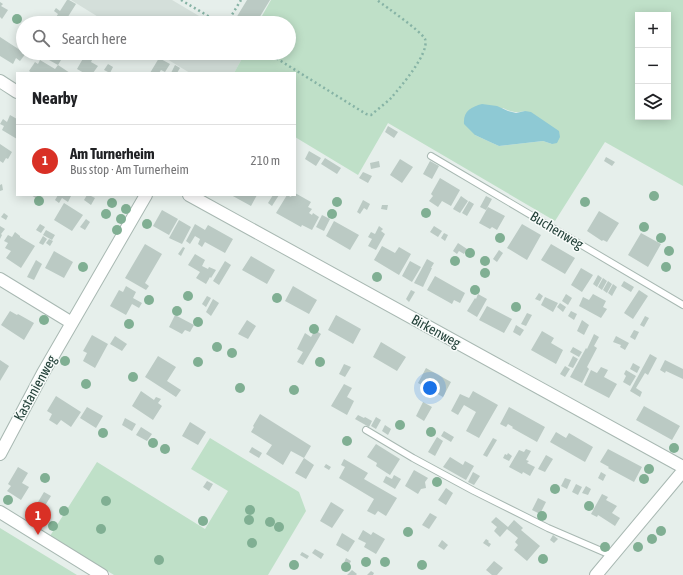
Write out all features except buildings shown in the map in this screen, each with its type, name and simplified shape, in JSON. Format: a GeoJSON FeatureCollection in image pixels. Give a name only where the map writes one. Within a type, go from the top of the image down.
{"type":"FeatureCollection","features":[{"type":"Feature","properties":{"kind":"street"},"geometry":{"type":"LineString","coordinates":[[0,81],[16,91]]}},
{"type":"Feature","properties":{"kind":"street","name":"Kastanienweg"},"geometry":{"type":"LineString","coordinates":[[0,454],[43,373],[145,196]]}},
{"type":"Feature","properties":{"kind":"street","name":"Birkenweg"},"geometry":{"type":"LineString","coordinates":[[191,196],[683,467]]}},
{"type":"Feature","properties":{"kind":"street"},"geometry":{"type":"LineString","coordinates":[[0,279],[72,323]]}},
{"type":"Feature","properties":{"kind":"street"},"geometry":{"type":"LineString","coordinates":[[596,575],[683,471]]}},
{"type":"Feature","properties":{"kind":"street"},"geometry":{"type":"LineString","coordinates":[[0,512],[102,575]]}},
{"type":"Feature","properties":{"kind":"lane","name":"Buchenweg"},"geometry":{"type":"LineString","coordinates":[[431,156],[683,305]]}},
{"type":"Feature","properties":{"kind":"lane"},"geometry":{"type":"LineString","coordinates":[[366,430],[413,458],[474,491],[548,528],[613,556]]}},
{"type":"Feature","properties":{"kind":"path"},"geometry":{"type":"LineString","coordinates":[[181,0],[208,16]]}},
{"type":"Feature","properties":{"kind":"path"},"geometry":{"type":"LineString","coordinates":[[231,16],[241,0]]}},
{"type":"Feature","properties":{"kind":"path"},"geometry":{"type":"LineString","coordinates":[[279,60],[366,114],[371,115],[391,98],[410,75],[423,55],[426,45],[425,38],[377,0]]}},
{"type":"Feature","properties":{"kind":"shaded area"},"geometry":{"type":"Polygon","coordinates":[[[71,0],[172,0],[199,16],[97,16],[71,0]]]}},
{"type":"Feature","properties":{"kind":"shaded area"},"geometry":{"type":"Polygon","coordinates":[[[169,60],[241,60],[235,72],[188,72],[169,60]]]}},
{"type":"Feature","properties":{"kind":"green space"},"geometry":{"type":"Polygon","coordinates":[[[271,0],[683,0],[683,186],[605,142],[555,221],[388,123],[358,175],[296,138],[296,72],[235,72],[241,60],[296,60],[296,16],[262,16],[271,0]],[[503,108],[475,135],[499,146],[543,141],[552,144],[525,111],[514,112],[503,108]]]}},
{"type":"Feature","properties":{"kind":"green space"},"geometry":{"type":"Polygon","coordinates":[[[210,438],[299,492],[306,511],[268,575],[114,575],[50,536],[97,462],[205,529],[228,491],[191,469],[210,438]]]}},
{"type":"Feature","properties":{"kind":"green space"},"geometry":{"type":"Polygon","coordinates":[[[0,528],[77,575],[0,575],[0,528]]]}},
{"type":"Feature","properties":{"kind":"water"},"geometry":{"type":"Polygon","coordinates":[[[482,104],[497,106],[516,113],[525,111],[531,112],[559,131],[560,137],[557,143],[552,144],[543,141],[499,146],[475,135],[464,124],[465,116],[468,110],[482,104]]]}},
{"type":"Feature","properties":{"kind":"place","name":"Am Turnerheim"},"geometry":{"type":"Point","coordinates":[38,535]}}]}
